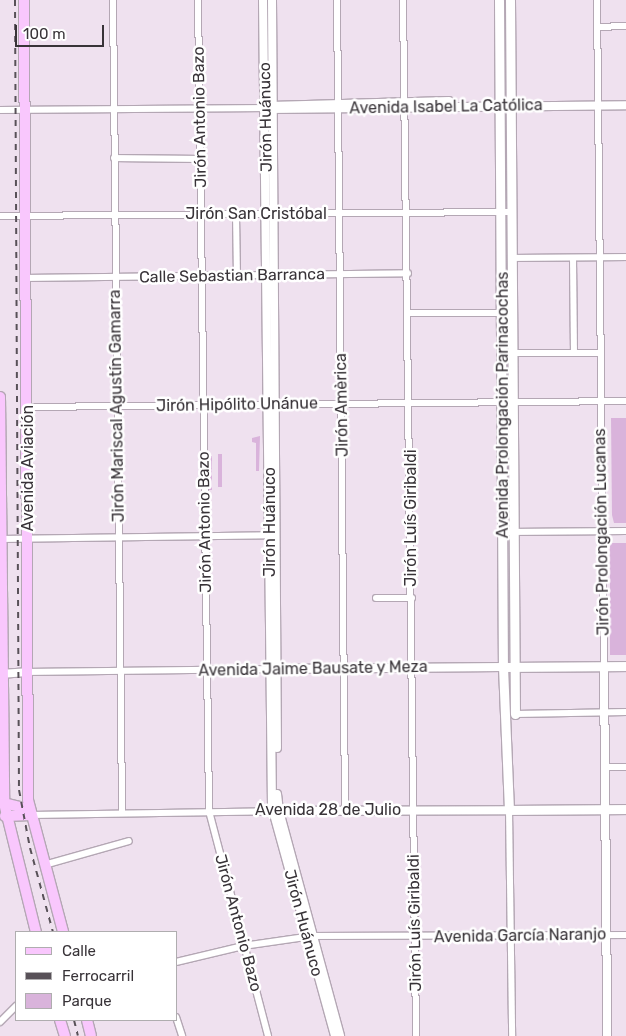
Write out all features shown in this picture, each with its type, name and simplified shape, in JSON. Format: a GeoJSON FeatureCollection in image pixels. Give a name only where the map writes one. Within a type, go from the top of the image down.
{"type":"FeatureCollection","features":[{"type":"Feature","properties":{"kind":"main road","name":"Avenida Aviación"},"geometry":{"type":"LineString","coordinates":[[24,0],[28,800],[63,931]]}},
{"type":"Feature","properties":{"kind":"main road","name":"Avenida Prolongación Parinacochas"},"geometry":{"type":"LineString","coordinates":[[499,0],[502,313],[508,402],[508,532],[503,667],[509,810]]}},
{"type":"Feature","properties":{"kind":"main road","name":"Avenida Prolongación Parinacochas"},"geometry":{"type":"LineString","coordinates":[[508,402],[512,353],[510,0]]}},
{"type":"Feature","properties":{"kind":"main road","name":"Avenida Aviación"},"geometry":{"type":"LineString","coordinates":[[0,397],[4,803],[5,816],[36,931]]}},
{"type":"Feature","properties":{"kind":"main road","name":"Avenida Prolongación Parinacochas"},"geometry":{"type":"LineString","coordinates":[[508,532],[516,714]]}},
{"type":"Feature","properties":{"kind":"main road","name":"Avenida Jaime Bausate y Meza"},"geometry":{"type":"LineString","coordinates":[[503,667],[626,666]]}},
{"type":"Feature","properties":{"kind":"main road","name":"Avenida 28 de Julio"},"geometry":{"type":"LineString","coordinates":[[4,803],[24,808],[31,815]]}},
{"type":"Feature","properties":{"kind":"main road","name":"Avenida 28 de Julio"},"geometry":{"type":"LineString","coordinates":[[509,810],[626,809]]}},
{"type":"Feature","properties":{"kind":"main road","name":"Avenida 28 de Julio"},"geometry":{"type":"LineString","coordinates":[[5,816],[31,815]]}},
{"type":"Feature","properties":{"kind":"main road"},"geometry":{"type":"LineString","coordinates":[[60,1021],[65,1036]]}},
{"type":"Feature","properties":{"kind":"main road"},"geometry":{"type":"LineString","coordinates":[[87,1021],[91,1036]]}},
{"type":"Feature","properties":{"kind":"street","name":"Jirón Mariscal Agustín Gamarra"},"geometry":{"type":"LineString","coordinates":[[113,0],[122,811]]}},
{"type":"Feature","properties":{"kind":"street","name":"Jirón Antonio Bazo"},"geometry":{"type":"LineString","coordinates":[[198,0],[209,811],[268,1036]]}},
{"type":"Feature","properties":{"kind":"street","name":"Jirón Huánuco"},"geometry":{"type":"LineString","coordinates":[[263,0],[271,108]]}},
{"type":"Feature","properties":{"kind":"street","name":"Jirón Huánuco"},"geometry":{"type":"LineString","coordinates":[[272,0],[271,214],[276,811],[335,1036]]}},
{"type":"Feature","properties":{"kind":"street","name":"Jirón Amèrica"},"geometry":{"type":"LineString","coordinates":[[337,0],[343,534],[342,669],[345,810]]}},
{"type":"Feature","properties":{"kind":"street","name":"Jirón Luís Giribaldi"},"geometry":{"type":"LineString","coordinates":[[403,0],[410,403],[416,1036]]}},
{"type":"Feature","properties":{"kind":"street","name":"Jirón Prolongación Lucanas"},"geometry":{"type":"LineString","coordinates":[[597,0],[607,1036]]}},
{"type":"Feature","properties":{"kind":"street"},"geometry":{"type":"LineString","coordinates":[[598,27],[626,26]]}},
{"type":"Feature","properties":{"kind":"street","name":"Avenida Isabel La Católica"},"geometry":{"type":"LineString","coordinates":[[598,103],[626,100]]}},
{"type":"Feature","properties":{"kind":"street","name":"Avenida Isabel La Católica"},"geometry":{"type":"LineString","coordinates":[[0,110],[271,108],[501,103],[598,103],[626,105]]}},
{"type":"Feature","properties":{"kind":"street"},"geometry":{"type":"LineString","coordinates":[[114,158],[200,159]]}},
{"type":"Feature","properties":{"kind":"street","name":"Jirón San Cristóbal"},"geometry":{"type":"LineString","coordinates":[[0,216],[512,212]]}},
{"type":"Feature","properties":{"kind":"street"},"geometry":{"type":"LineString","coordinates":[[236,214],[237,277]]}},
{"type":"Feature","properties":{"kind":"street"},"geometry":{"type":"LineString","coordinates":[[512,258],[626,257]]}},
{"type":"Feature","properties":{"kind":"street"},"geometry":{"type":"LineString","coordinates":[[573,258],[574,353]]}},
{"type":"Feature","properties":{"kind":"street","name":"Calle Sebastian Barranca"},"geometry":{"type":"LineString","coordinates":[[26,278],[272,277],[408,273]]}},
{"type":"Feature","properties":{"kind":"street"},"geometry":{"type":"LineString","coordinates":[[408,313],[512,314]]}},
{"type":"Feature","properties":{"kind":"street"},"geometry":{"type":"LineString","coordinates":[[512,353],[601,353]]}},
{"type":"Feature","properties":{"kind":"street","name":"Jirón Hipólito Unánue"},"geometry":{"type":"LineString","coordinates":[[27,407],[626,401]]}},
{"type":"Feature","properties":{"kind":"street"},"geometry":{"type":"LineString","coordinates":[[508,532],[626,531]]}},
{"type":"Feature","properties":{"kind":"street"},"geometry":{"type":"LineString","coordinates":[[1,539],[273,535]]}},
{"type":"Feature","properties":{"kind":"street"},"geometry":{"type":"LineString","coordinates":[[376,598],[412,598]]}},
{"type":"Feature","properties":{"kind":"street","name":"Avenida Jaime Bausate y Meza"},"geometry":{"type":"LineString","coordinates":[[2,674],[119,670],[503,667]]}},
{"type":"Feature","properties":{"kind":"street"},"geometry":{"type":"LineString","coordinates":[[516,714],[626,712]]}},
{"type":"Feature","properties":{"kind":"street"},"geometry":{"type":"LineString","coordinates":[[605,767],[626,767]]}},
{"type":"Feature","properties":{"kind":"street"},"geometry":{"type":"LineString","coordinates":[[509,810],[512,1036]]}},
{"type":"Feature","properties":{"kind":"street","name":"Avenida 28 de Julio"},"geometry":{"type":"LineString","coordinates":[[31,815],[122,811],[509,810]]}},
{"type":"Feature","properties":{"kind":"street"},"geometry":{"type":"LineString","coordinates":[[44,865],[128,841]]}},
{"type":"Feature","properties":{"kind":"street","name":"Avenida García Naranjo"},"geometry":{"type":"LineString","coordinates":[[178,962],[244,946],[309,936],[626,935]]}},
{"type":"Feature","properties":{"kind":"street","name":"Jirón Huánuco"},"geometry":{"type":"LineString","coordinates":[[309,936],[340,1036]]}},
{"type":"Feature","properties":{"kind":"street"},"geometry":{"type":"LineString","coordinates":[[0,1022],[15,1007]]}},
{"type":"Feature","properties":{"kind":"street"},"geometry":{"type":"LineString","coordinates":[[177,1021],[182,1036]]}},
{"type":"Feature","properties":{"kind":"green space"},"geometry":{"type":"Polygon","coordinates":[[[611,418],[626,418],[626,523],[614,523],[612,515],[611,418]]]}},
{"type":"Feature","properties":{"kind":"green space"},"geometry":{"type":"Polygon","coordinates":[[[260,436],[259,471],[256,471],[256,443],[252,442],[252,438],[260,436]]]}},
{"type":"Feature","properties":{"kind":"green space"},"geometry":{"type":"Polygon","coordinates":[[[218,454],[222,454],[222,487],[218,487],[218,454]]]}},
{"type":"Feature","properties":{"kind":"green space"},"geometry":{"type":"Polygon","coordinates":[[[207,456],[212,456],[212,490],[207,490],[207,456]]]}},
{"type":"Feature","properties":{"kind":"green space"},"geometry":{"type":"Polygon","coordinates":[[[610,543],[626,543],[626,655],[610,655],[610,543]]]}},
{"type":"Feature","properties":{"kind":"railway"},"geometry":{"type":"LineString","coordinates":[[15,0],[19,790],[30,848],[53,931]]}},
{"type":"Feature","properties":{"kind":"railway"},"geometry":{"type":"LineString","coordinates":[[74,1021],[78,1036]]}}]}
